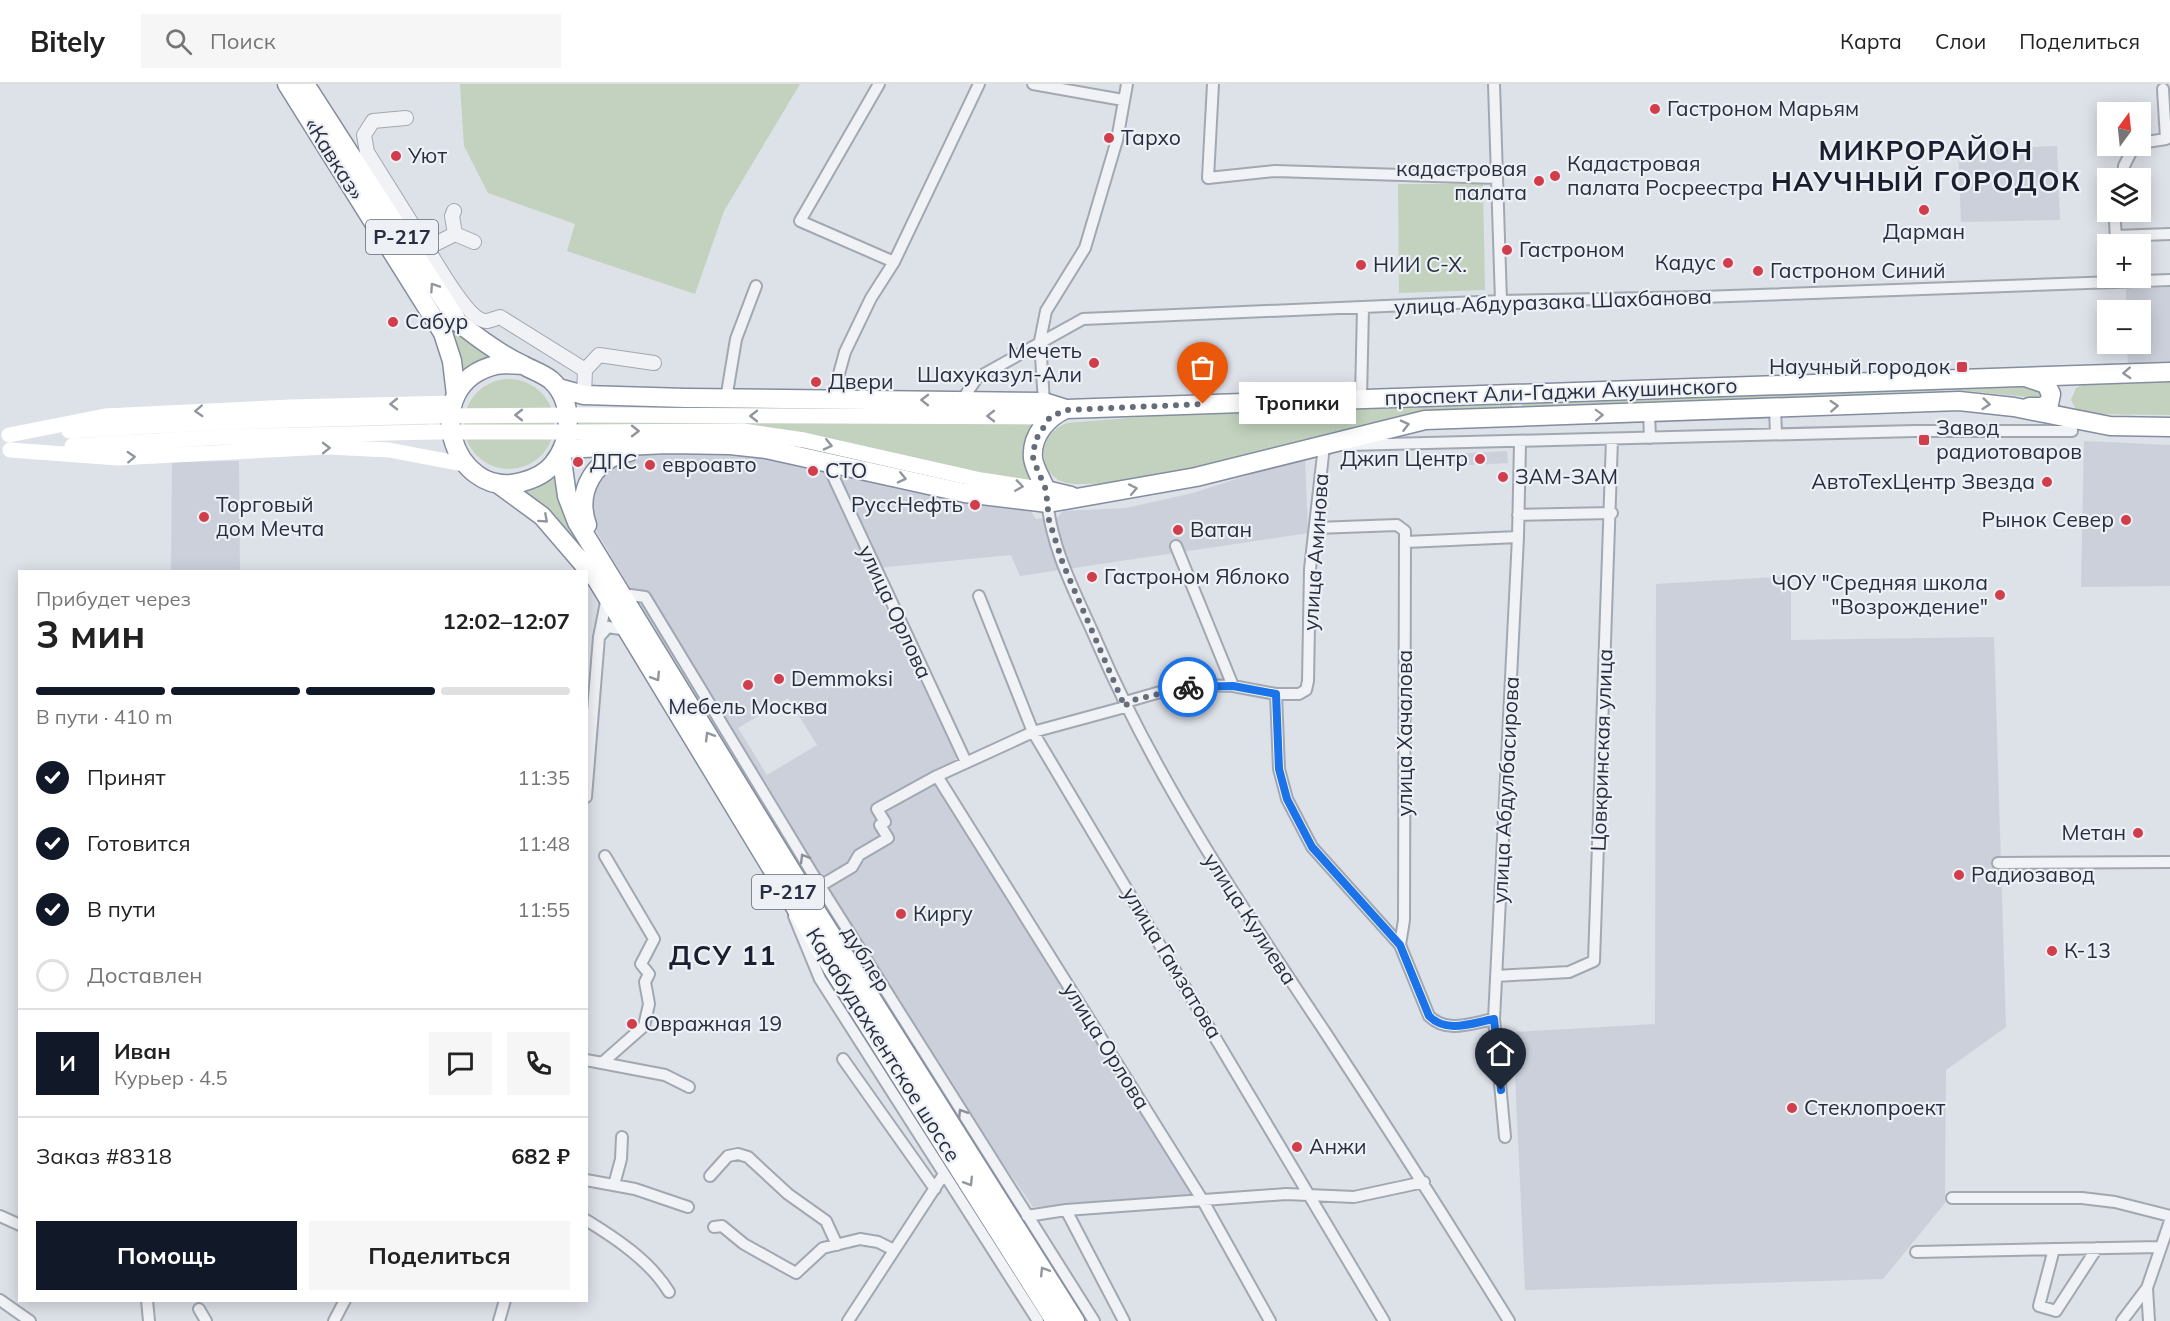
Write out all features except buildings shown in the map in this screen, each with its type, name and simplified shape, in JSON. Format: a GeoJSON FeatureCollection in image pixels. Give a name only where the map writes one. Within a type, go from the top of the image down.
{"type":"FeatureCollection","features":[{"type":"Feature","properties":{"kind":"highway","name":"«Кавказ»"},"geometry":{"type":"LineString","coordinates":[[287,84],[443,333],[452,361],[454,399]]}},
{"type":"Feature","properties":{"kind":"highway","name":"Р-217"},"geometry":{"type":"LineString","coordinates":[[305,84],[458,322],[477,338],[523,366],[535,370],[558,388]]}},
{"type":"Feature","properties":{"kind":"highway"},"geometry":{"type":"LineString","coordinates":[[454,399],[464,384],[481,371],[497,365],[523,366]]}},
{"type":"Feature","properties":{"kind":"highway","name":"проспект Али-Гаджи Акушинского"},"geometry":{"type":"LineString","coordinates":[[558,388],[584,395],[726,399],[962,400],[1053,409],[2170,372]]}},
{"type":"Feature","properties":{"kind":"highway"},"geometry":{"type":"LineString","coordinates":[[2071,419],[2063,404],[2063,391],[2073,377],[2084,374]]}},
{"type":"Feature","properties":{"kind":"highway"},"geometry":{"type":"LineString","coordinates":[[2014,408],[2041,407],[2051,400],[2050,389],[2046,384],[2020,376]]}},
{"type":"Feature","properties":{"kind":"highway"},"geometry":{"type":"LineString","coordinates":[[497,483],[514,484],[532,479],[551,466],[562,451],[568,432],[567,411],[558,388]]}},
{"type":"Feature","properties":{"kind":"highway"},"geometry":{"type":"LineString","coordinates":[[1512,393],[1518,406],[1513,417]]}},
{"type":"Feature","properties":{"kind":"highway","name":"Р-217"},"geometry":{"type":"LineString","coordinates":[[454,399],[449,420],[451,437],[457,451],[481,476],[497,483]]}},
{"type":"Feature","properties":{"kind":"highway","name":"проспект Али-Гаджи Акушинского"},"geometry":{"type":"LineString","coordinates":[[1047,497],[1075,497],[1196,477],[1425,420],[1959,401],[2014,408],[2114,427],[2170,428]]}},
{"type":"Feature","properties":{"kind":"highway"},"geometry":{"type":"LineString","coordinates":[[562,451],[667,444],[730,445],[826,460],[965,493],[1027,503],[1047,497],[1033,459],[1035,441],[1053,409]]}},
{"type":"Feature","properties":{"kind":"highway"},"geometry":{"type":"LineString","coordinates":[[599,558],[584,516],[583,503],[592,474],[603,461],[619,454],[667,444]]}},
{"type":"Feature","properties":{"kind":"highway","name":"Карабудахкентское шоссе"},"geometry":{"type":"LineString","coordinates":[[562,451],[567,496],[577,522],[599,558],[627,630],[1075,1321]]}},
{"type":"Feature","properties":{"kind":"highway","name":"Карабудахкентское шоссе"},"geometry":{"type":"LineString","coordinates":[[497,483],[542,516],[597,580],[615,595],[794,889],[834,971],[958,1164],[1055,1321]]}},
{"type":"Feature","properties":{"kind":"main road"},"geometry":{"type":"LineString","coordinates":[[5,443],[105,416],[454,399]]}},
{"type":"Feature","properties":{"kind":"main road"},"geometry":{"type":"LineString","coordinates":[[5,443],[221,422],[432,416],[1053,409]]}},
{"type":"Feature","properties":{"kind":"main road"},"geometry":{"type":"LineString","coordinates":[[5,443],[432,432],[743,431],[804,440],[1047,497]]}},
{"type":"Feature","properties":{"kind":"main road"},"geometry":{"type":"LineString","coordinates":[[5,443],[118,458],[327,447],[389,450],[468,465]]}},
{"type":"Feature","properties":{"kind":"street"},"geometry":{"type":"LineString","coordinates":[[879,84],[800,221],[894,262]]}},
{"type":"Feature","properties":{"kind":"street"},"geometry":{"type":"LineString","coordinates":[[832,399],[845,352],[871,298],[894,262],[979,84]]}},
{"type":"Feature","properties":{"kind":"street"},"geometry":{"type":"LineString","coordinates":[[1033,84],[1123,100]]}},
{"type":"Feature","properties":{"kind":"street"},"geometry":{"type":"LineString","coordinates":[[1053,409],[1040,341],[1046,311],[1085,248],[1117,140],[1127,84]]}},
{"type":"Feature","properties":{"kind":"street"},"geometry":{"type":"LineString","coordinates":[[1212,84],[1208,178],[1275,171],[1497,178]]}},
{"type":"Feature","properties":{"kind":"street"},"geometry":{"type":"LineString","coordinates":[[1494,84],[1501,301]]}},
{"type":"Feature","properties":{"kind":"street"},"geometry":{"type":"LineString","coordinates":[[2151,141],[2166,139],[2163,90]]}},
{"type":"Feature","properties":{"kind":"street"},"geometry":{"type":"LineString","coordinates":[[406,118],[373,122],[364,135],[367,152],[448,282],[475,317],[485,321],[500,317],[585,370]]}},
{"type":"Feature","properties":{"kind":"street"},"geometry":{"type":"LineString","coordinates":[[454,211],[452,216],[455,234]]}},
{"type":"Feature","properties":{"kind":"street"},"geometry":{"type":"LineString","coordinates":[[427,248],[455,234],[474,242]]}},
{"type":"Feature","properties":{"kind":"street"},"geometry":{"type":"LineString","coordinates":[[2151,236],[2170,234]]}},
{"type":"Feature","properties":{"kind":"street","name":"улица Абдуразака Шахбанова"},"geometry":{"type":"LineString","coordinates":[[2151,280],[2170,280]]}},
{"type":"Feature","properties":{"kind":"street","name":"улица Абдуразака Шахбанова"},"geometry":{"type":"LineString","coordinates":[[962,400],[977,378],[1083,319],[1501,301],[1726,296],[2097,281]]}},
{"type":"Feature","properties":{"kind":"street"},"geometry":{"type":"LineString","coordinates":[[726,399],[736,339],[756,286]]}},
{"type":"Feature","properties":{"kind":"street"},"geometry":{"type":"LineString","coordinates":[[1361,398],[1363,308]]}},
{"type":"Feature","properties":{"kind":"street"},"geometry":{"type":"LineString","coordinates":[[584,395],[585,370],[599,355],[654,363]]}},
{"type":"Feature","properties":{"kind":"street"},"geometry":{"type":"LineString","coordinates":[[1775,409],[1776,434]]}},
{"type":"Feature","properties":{"kind":"street"},"geometry":{"type":"LineString","coordinates":[[1649,413],[1650,438]]}},
{"type":"Feature","properties":{"kind":"street"},"geometry":{"type":"LineString","coordinates":[[1324,446],[1520,443],[1776,434],[2072,431],[2071,419]]}},
{"type":"Feature","properties":{"kind":"street","name":"Цовкринская улица"},"geometry":{"type":"LineString","coordinates":[[1496,976],[1569,972],[1594,961],[1612,513],[1612,439]]}},
{"type":"Feature","properties":{"kind":"street","name":"улица Абдулбасирова"},"geometry":{"type":"LineString","coordinates":[[1505,1137],[1494,1019],[1518,537],[1520,443]]}},
{"type":"Feature","properties":{"kind":"street","name":"улица Аминова"},"geometry":{"type":"LineString","coordinates":[[1276,694],[1299,694],[1306,690],[1308,681],[1310,569],[1324,446]]}},
{"type":"Feature","properties":{"kind":"street","name":"улица Орлова"},"geometry":{"type":"LineString","coordinates":[[826,460],[966,762]]}},
{"type":"Feature","properties":{"kind":"street","name":"улица Кулиева"},"geometry":{"type":"LineString","coordinates":[[1047,497],[1049,520],[1063,564],[1125,707],[1203,845],[1424,1182],[1509,1321]]}},
{"type":"Feature","properties":{"kind":"street"},"geometry":{"type":"LineString","coordinates":[[1518,515],[1612,513]]}},
{"type":"Feature","properties":{"kind":"street"},"geometry":{"type":"LineString","coordinates":[[1316,528],[1397,525],[1405,531],[1407,542],[1518,537]]}},
{"type":"Feature","properties":{"kind":"street","name":"улица Хачалова"},"geometry":{"type":"LineString","coordinates":[[1400,945],[1404,920],[1407,542]]}},
{"type":"Feature","properties":{"kind":"street"},"geometry":{"type":"LineString","coordinates":[[1176,546],[1233,686]]}},
{"type":"Feature","properties":{"kind":"street"},"geometry":{"type":"LineString","coordinates":[[588,772],[599,637],[615,595]]}},
{"type":"Feature","properties":{"kind":"street","name":"дублер"},"geometry":{"type":"LineString","coordinates":[[615,595],[645,597],[820,886],[1094,1321]]}},
{"type":"Feature","properties":{"kind":"street","name":"улица Гамзатова"},"geometry":{"type":"LineString","coordinates":[[979,596],[1033,732],[1312,1196],[1323,1221],[1384,1321]]}},
{"type":"Feature","properties":{"kind":"street"},"geometry":{"type":"LineString","coordinates":[[599,637],[608,627],[627,630]]}},
{"type":"Feature","properties":{"kind":"street"},"geometry":{"type":"LineString","coordinates":[[1038,1321],[820,979],[797,926],[794,889],[820,886],[852,867],[859,855],[888,838],[880,825],[885,822],[877,809],[937,776],[1033,732],[1125,707],[1129,701],[1174,688],[1233,686],[1276,694],[1279,769],[1287,799],[1312,847],[1400,945],[1429,1016],[1437,1025],[1449,1028],[1494,1019]]}},
{"type":"Feature","properties":{"kind":"street","name":"улица Орлова"},"geometry":{"type":"LineString","coordinates":[[937,776],[1203,1201],[1270,1321]]}},
{"type":"Feature","properties":{"kind":"street"},"geometry":{"type":"LineString","coordinates":[[602,1063],[644,1026],[649,1004],[645,982],[649,974],[641,964],[654,939],[605,855]]}},
{"type":"Feature","properties":{"kind":"street"},"geometry":{"type":"LineString","coordinates":[[1998,863],[2170,862]]}},
{"type":"Feature","properties":{"kind":"street"},"geometry":{"type":"LineString","coordinates":[[843,1059],[935,1189]]}},
{"type":"Feature","properties":{"kind":"street"},"geometry":{"type":"LineString","coordinates":[[588,1060],[665,1075],[689,1087]]}},
{"type":"Feature","properties":{"kind":"street"},"geometry":{"type":"LineString","coordinates":[[614,1185],[621,1159],[622,1137]]}},
{"type":"Feature","properties":{"kind":"street"},"geometry":{"type":"LineString","coordinates":[[710,1176],[728,1156],[738,1154],[747,1157],[788,1194],[825,1221],[837,1245]]}},
{"type":"Feature","properties":{"kind":"street"},"geometry":{"type":"LineString","coordinates":[[848,1321],[944,1174]]}},
{"type":"Feature","properties":{"kind":"street"},"geometry":{"type":"LineString","coordinates":[[588,1180],[635,1189],[688,1207]]}},
{"type":"Feature","properties":{"kind":"street"},"geometry":{"type":"LineString","coordinates":[[1027,1216],[1066,1210],[1286,1194],[1354,1197],[1424,1182]]}},
{"type":"Feature","properties":{"kind":"street"},"geometry":{"type":"LineString","coordinates":[[1952,1198],[2082,1198],[2170,1216]]}},
{"type":"Feature","properties":{"kind":"street"},"geometry":{"type":"LineString","coordinates":[[1066,1210],[1124,1321]]}},
{"type":"Feature","properties":{"kind":"street"},"geometry":{"type":"LineString","coordinates":[[0,1216],[18,1224]]}},
{"type":"Feature","properties":{"kind":"street"},"geometry":{"type":"LineString","coordinates":[[588,1221],[618,1240],[662,1280],[669,1292]]}},
{"type":"Feature","properties":{"kind":"street"},"geometry":{"type":"LineString","coordinates":[[2122,1321],[2147,1288],[2170,1221]]}},
{"type":"Feature","properties":{"kind":"street"},"geometry":{"type":"LineString","coordinates":[[714,1227],[722,1226],[744,1244],[796,1274],[823,1248],[860,1239],[878,1242],[894,1250]]}},
{"type":"Feature","properties":{"kind":"street"},"geometry":{"type":"LineString","coordinates":[[1916,1251],[2160,1247]]}},
{"type":"Feature","properties":{"kind":"street"},"geometry":{"type":"LineString","coordinates":[[2054,1249],[2039,1306],[2056,1311],[2097,1248]]}},
{"type":"Feature","properties":{"kind":"street"},"geometry":{"type":"LineString","coordinates":[[2147,1288],[2149,1321]]}},
{"type":"Feature","properties":{"kind":"street"},"geometry":{"type":"LineString","coordinates":[[0,1300],[30,1321]]}},
{"type":"Feature","properties":{"kind":"street"},"geometry":{"type":"LineString","coordinates":[[147,1302],[149,1321]]}},
{"type":"Feature","properties":{"kind":"street"},"geometry":{"type":"LineString","coordinates":[[334,1321],[344,1302]]}},
{"type":"Feature","properties":{"kind":"street"},"geometry":{"type":"LineString","coordinates":[[499,1321],[504,1302]]}},
{"type":"Feature","properties":{"kind":"street"},"geometry":{"type":"LineString","coordinates":[[199,1309],[206,1321]]}},
{"type":"Feature","properties":{"kind":"shaded area"},"geometry":{"type":"Polygon","coordinates":[[[2057,146],[2060,220],[1961,222],[1958,150],[2057,146]]]}},
{"type":"Feature","properties":{"kind":"shaded area"},"geometry":{"type":"Polygon","coordinates":[[[2170,287],[2170,366],[2128,369],[2127,354],[2151,354],[2151,300],[2126,300],[2126,289],[2170,287]]]}},
{"type":"Feature","properties":{"kind":"shaded area","name":"Рынок Север"},"geometry":{"type":"Polygon","coordinates":[[[2084,441],[2170,445],[2170,586],[2081,587],[2084,441]]]}},
{"type":"Feature","properties":{"kind":"shaded area","name":"Джип Центр"},"geometry":{"type":"Polygon","coordinates":[[[1507,451],[1508,463],[1452,466],[1451,454],[1507,451]]]}},
{"type":"Feature","properties":{"kind":"shaded area"},"geometry":{"type":"Polygon","coordinates":[[[747,452],[1029,509],[1036,519],[1058,517],[1063,511],[1126,508],[1193,493],[1305,457],[1308,533],[1020,576],[1011,555],[866,569],[958,758],[937,770],[1195,1197],[1033,1207],[777,836],[598,534],[592,518],[591,504],[597,484],[619,461],[645,453],[747,452]],[[788,698],[738,728],[767,775],[817,745],[788,698]]]}},
{"type":"Feature","properties":{"kind":"shaded area"},"geometry":{"type":"Polygon","coordinates":[[[239,461],[240,570],[171,570],[172,462],[239,461]]]}},
{"type":"Feature","properties":{"kind":"shaded area"},"geometry":{"type":"Polygon","coordinates":[[[1791,576],[1791,640],[1994,637],[2006,1027],[1946,1070],[1945,1203],[1883,1279],[1525,1290],[1513,1032],[1655,1024],[1656,584],[1791,576]]]}},
{"type":"Feature","properties":{"kind":"green space"},"geometry":{"type":"Polygon","coordinates":[[[460,84],[800,84],[724,211],[695,294],[567,251],[575,224],[488,193],[464,146],[460,84]]]}},
{"type":"Feature","properties":{"kind":"green space"},"geometry":{"type":"Polygon","coordinates":[[[1398,184],[1483,184],[1485,290],[1399,293],[1398,184]]]}},
{"type":"Feature","properties":{"kind":"green space"},"geometry":{"type":"Polygon","coordinates":[[[428,288],[498,357],[460,377],[424,291],[428,288]]]}},
{"type":"Feature","properties":{"kind":"green space"},"geometry":{"type":"Polygon","coordinates":[[[509,379],[534,387],[546,399],[554,424],[546,449],[534,461],[509,469],[484,461],[472,449],[464,424],[472,399],[484,387],[509,379]]]}},
{"type":"Feature","properties":{"kind":"green space"},"geometry":{"type":"Polygon","coordinates":[[[2031,382],[2043,394],[2039,398],[1956,390],[1522,408],[1522,401],[2031,382]]]}},
{"type":"Feature","properties":{"kind":"green space"},"geometry":{"type":"Polygon","coordinates":[[[2170,382],[2170,415],[2083,414],[2077,411],[2071,400],[2076,388],[2082,385],[2170,382]]]}},
{"type":"Feature","properties":{"kind":"green space"},"geometry":{"type":"Polygon","coordinates":[[[1512,402],[1513,409],[1417,412],[1214,466],[1143,479],[1109,483],[1062,482],[1053,476],[1044,458],[1049,437],[1056,429],[1067,423],[1154,416],[1512,402]]]}},
{"type":"Feature","properties":{"kind":"green space"},"geometry":{"type":"Polygon","coordinates":[[[577,422],[1036,424],[1035,482],[979,474],[828,439],[577,425],[577,422]]]}},
{"type":"Feature","properties":{"kind":"green space"},"geometry":{"type":"Polygon","coordinates":[[[559,468],[603,572],[517,491],[559,468]]]}},
{"type":"Feature","properties":{"kind":"way so far"},"geometry":{"type":"LineString","coordinates":[[1188,687],[1174,688],[1129,701],[1125,707],[1063,564],[1049,520],[1046,490],[1033,459],[1035,441],[1050,417],[1066,410],[1203,404]]}},
{"type":"Feature","properties":{"kind":"place","name":"Гастроном Марьям"},"geometry":{"type":"Point","coordinates":[1655,109]}},
{"type":"Feature","properties":{"kind":"place","name":"Тархо"},"geometry":{"type":"Point","coordinates":[1109,138]}},
{"type":"Feature","properties":{"kind":"place","name":"Уют"},"geometry":{"type":"Point","coordinates":[396,156]}},
{"type":"Feature","properties":{"kind":"place","name":"Кадастровая палата Росреестра"},"geometry":{"type":"Point","coordinates":[1555,176]}},
{"type":"Feature","properties":{"kind":"place","name":"кадастровая палата"},"geometry":{"type":"Point","coordinates":[1539,181]}},
{"type":"Feature","properties":{"kind":"place","name":"Дарман"},"geometry":{"type":"Point","coordinates":[1924,210]}},
{"type":"Feature","properties":{"kind":"place","name":"Гастроном"},"geometry":{"type":"Point","coordinates":[1507,250]}},
{"type":"Feature","properties":{"kind":"place","name":"Кадус"},"geometry":{"type":"Point","coordinates":[1728,263]}},
{"type":"Feature","properties":{"kind":"place","name":"НИИ С-Х."},"geometry":{"type":"Point","coordinates":[1361,265]}},
{"type":"Feature","properties":{"kind":"place","name":"Гастроном Синий"},"geometry":{"type":"Point","coordinates":[1758,271]}},
{"type":"Feature","properties":{"kind":"place","name":"Сабур"},"geometry":{"type":"Point","coordinates":[393,322]}},
{"type":"Feature","properties":{"kind":"place","name":"Мечеть Шахуказул-Али"},"geometry":{"type":"Point","coordinates":[1094,363]}},
{"type":"Feature","properties":{"kind":"place","name":"Научный городок"},"geometry":{"type":"Point","coordinates":[1962,367]}},
{"type":"Feature","properties":{"kind":"place","name":"Двери"},"geometry":{"type":"Point","coordinates":[816,382]}},
{"type":"Feature","properties":{"kind":"place","name":"Тропики"},"geometry":{"type":"Point","coordinates":[1203,404]}},
{"type":"Feature","properties":{"kind":"place","name":"Завод радиотоваров"},"geometry":{"type":"Point","coordinates":[1924,440]}},
{"type":"Feature","properties":{"kind":"place","name":"Джип Центр"},"geometry":{"type":"Point","coordinates":[1480,459]}},
{"type":"Feature","properties":{"kind":"place","name":"ДПС"},"geometry":{"type":"Point","coordinates":[578,462]}},
{"type":"Feature","properties":{"kind":"place","name":"евроавто"},"geometry":{"type":"Point","coordinates":[650,465]}},
{"type":"Feature","properties":{"kind":"place","name":"СТО"},"geometry":{"type":"Point","coordinates":[813,471]}},
{"type":"Feature","properties":{"kind":"place","name":"ЗАМ-ЗАМ"},"geometry":{"type":"Point","coordinates":[1503,477]}},
{"type":"Feature","properties":{"kind":"place","name":"АвтоТехЦентр Звезда"},"geometry":{"type":"Point","coordinates":[2047,482]}},
{"type":"Feature","properties":{"kind":"place","name":"РуссНефть"},"geometry":{"type":"Point","coordinates":[975,505]}},
{"type":"Feature","properties":{"kind":"place","name":"Торговый дом Мечта"},"geometry":{"type":"Point","coordinates":[204,517]}},
{"type":"Feature","properties":{"kind":"place","name":"Рынок Север"},"geometry":{"type":"Point","coordinates":[2126,520]}},
{"type":"Feature","properties":{"kind":"place","name":"Ватан"},"geometry":{"type":"Point","coordinates":[1178,530]}},
{"type":"Feature","properties":{"kind":"place","name":"Гастроном Яблоко"},"geometry":{"type":"Point","coordinates":[1092,577]}},
{"type":"Feature","properties":{"kind":"place","name":"ЧОУ \"Средняя школа \"Возрождение\""},"geometry":{"type":"Point","coordinates":[2000,595]}},
{"type":"Feature","properties":{"kind":"place","name":"Demmoksi"},"geometry":{"type":"Point","coordinates":[779,679]}},
{"type":"Feature","properties":{"kind":"place","name":"Мебель Москва"},"geometry":{"type":"Point","coordinates":[748,685]}},
{"type":"Feature","properties":{"kind":"place","name":"Метан"},"geometry":{"type":"Point","coordinates":[2138,833]}},
{"type":"Feature","properties":{"kind":"place","name":"Радиозавод"},"geometry":{"type":"Point","coordinates":[1959,875]}},
{"type":"Feature","properties":{"kind":"place","name":"Киргу"},"geometry":{"type":"Point","coordinates":[901,914]}},
{"type":"Feature","properties":{"kind":"place","name":"К-13"},"geometry":{"type":"Point","coordinates":[2052,951]}},
{"type":"Feature","properties":{"kind":"place","name":"Овражная 19"},"geometry":{"type":"Point","coordinates":[632,1024]}},
{"type":"Feature","properties":{"kind":"place","name":"Стеклопроект"},"geometry":{"type":"Point","coordinates":[1792,1108]}},
{"type":"Feature","properties":{"kind":"place","name":"Анжи"},"geometry":{"type":"Point","coordinates":[1297,1147]}},
{"type":"Feature","properties":{"kind":"district","name":"МИКРОРАЙОН НАУЧНЫЙ ГОРОДОК"},"geometry":{"type":"Point","coordinates":[1926,166]}},
{"type":"Feature","properties":{"kind":"district","name":"ДСУ 11"},"geometry":{"type":"Point","coordinates":[723,956]}},
{"type":"Feature","properties":{"kind":"route"},"geometry":{"type":"LineString","coordinates":[[1188,687],[1233,686],[1276,694],[1279,769],[1287,799],[1312,847],[1400,945],[1429,1016],[1437,1025],[1449,1028],[1494,1019],[1501,1090]]}}]}
